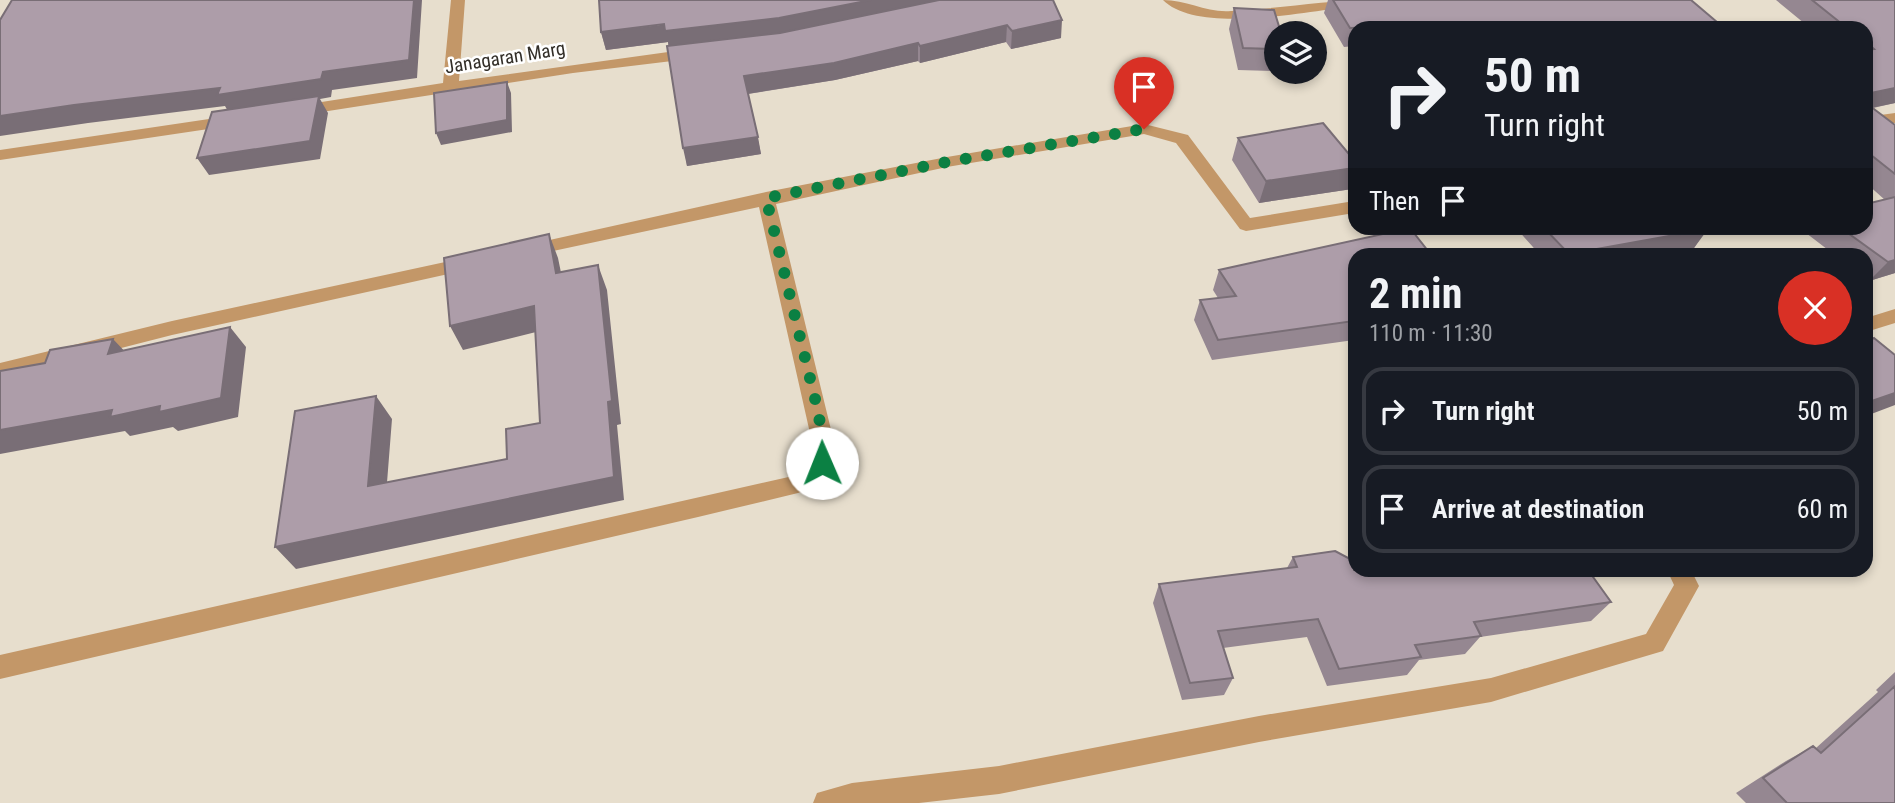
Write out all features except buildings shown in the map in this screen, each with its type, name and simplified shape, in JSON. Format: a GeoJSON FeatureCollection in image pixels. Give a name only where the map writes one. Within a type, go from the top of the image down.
{"type":"FeatureCollection","features":[{"type":"Feature","properties":{"kind":"street"},"geometry":{"type":"LineString","coordinates":[[451,87],[458,0]]}},
{"type":"Feature","properties":{"kind":"street"},"geometry":{"type":"LineString","coordinates":[[1170,0],[1195,12],[1228,16],[1365,0]]}},
{"type":"Feature","properties":{"kind":"street","name":"Janagaran Marg"},"geometry":{"type":"LineString","coordinates":[[286,112],[573,68],[717,51]]}},
{"type":"Feature","properties":{"kind":"street"},"geometry":{"type":"LineString","coordinates":[[0,155],[258,116]]}},
{"type":"Feature","properties":{"kind":"street"},"geometry":{"type":"LineString","coordinates":[[1873,121],[1895,118]]}},
{"type":"Feature","properties":{"kind":"street"},"geometry":{"type":"LineString","coordinates":[[0,371],[172,328],[766,198],[947,162],[1144,129],[1182,139],[1246,225],[1348,208]]}},
{"type":"Feature","properties":{"kind":"street"},"geometry":{"type":"LineString","coordinates":[[0,667],[208,617],[798,484],[811,477],[822,463],[823,442],[766,198]]}},
{"type":"Feature","properties":{"kind":"street"},"geometry":{"type":"LineString","coordinates":[[1873,322],[1895,316]]}},
{"type":"Feature","properties":{"kind":"street"},"geometry":{"type":"LineString","coordinates":[[827,803],[852,797],[999,780],[1146,750],[1491,690],[1654,643],[1687,586],[1682,577]]}},
{"type":"Feature","properties":{"kind":"route"},"geometry":{"type":"LineString","coordinates":[[822,463],[823,442],[818,411],[766,198],[947,162],[1144,129]]}}]}
